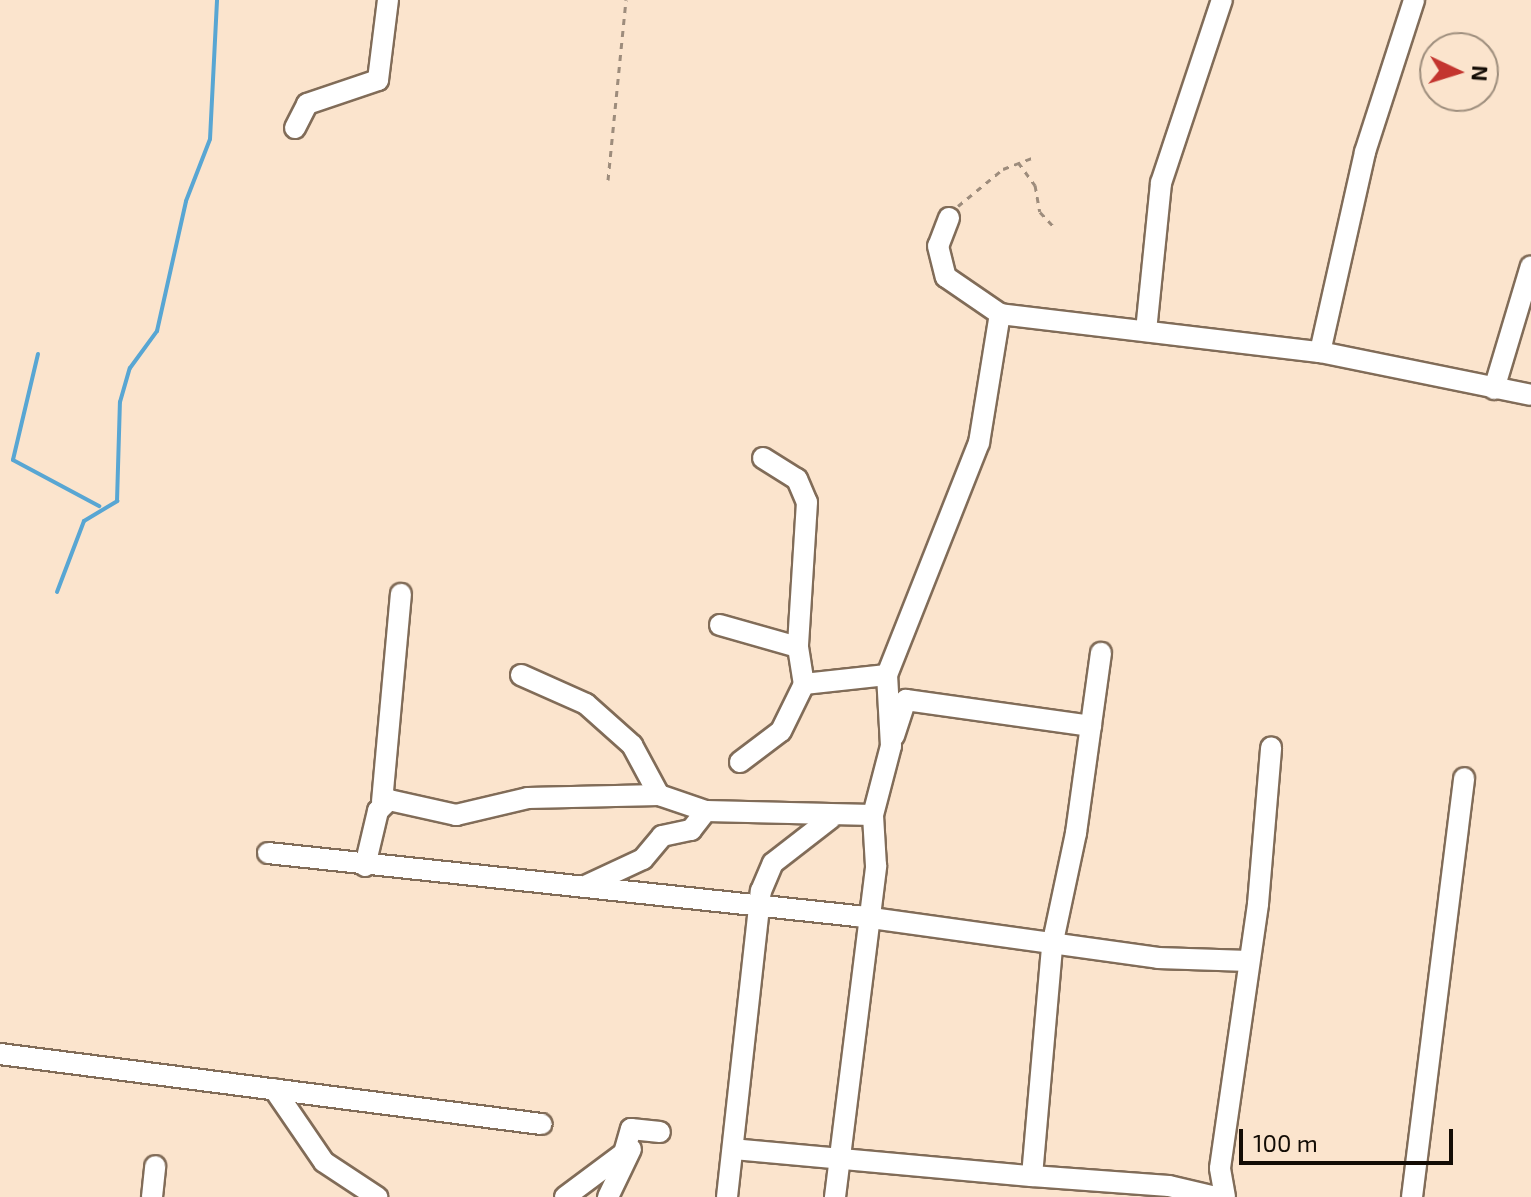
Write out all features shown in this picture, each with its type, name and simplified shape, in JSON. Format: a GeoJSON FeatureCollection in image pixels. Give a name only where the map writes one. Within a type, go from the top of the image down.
{"type":"FeatureCollection","features":[{"type":"Feature","properties":{"kind":"street"},"geometry":{"type":"LineString","coordinates":[[295,128],[307,104],[378,80],[388,0]]}},
{"type":"Feature","properties":{"kind":"street"},"geometry":{"type":"LineString","coordinates":[[1146,331],[1161,183],[1222,0]]}},
{"type":"Feature","properties":{"kind":"street"},"geometry":{"type":"LineString","coordinates":[[1320,352],[1365,152],[1414,0]]}},
{"type":"Feature","properties":{"kind":"street"},"geometry":{"type":"LineString","coordinates":[[949,218],[938,246],[946,277],[1000,314],[1320,352],[1531,395]]}},
{"type":"Feature","properties":{"kind":"street"},"geometry":{"type":"LineString","coordinates":[[1494,389],[1531,266]]}},
{"type":"Feature","properties":{"kind":"street"},"geometry":{"type":"LineString","coordinates":[[891,746],[887,675],[979,443],[1000,314]]}},
{"type":"Feature","properties":{"kind":"street"},"geometry":{"type":"LineString","coordinates":[[740,762],[781,731],[804,684],[798,647],[807,502],[797,479],[763,458]]}},
{"type":"Feature","properties":{"kind":"street"},"geometry":{"type":"LineString","coordinates":[[365,866],[382,802],[401,594]]}},
{"type":"Feature","properties":{"kind":"street"},"geometry":{"type":"LineString","coordinates":[[720,625],[798,647]]}},
{"type":"Feature","properties":{"kind":"street"},"geometry":{"type":"LineString","coordinates":[[1032,1176],[1052,946],[1101,653]]}},
{"type":"Feature","properties":{"kind":"street"},"geometry":{"type":"LineString","coordinates":[[521,675],[586,704],[632,745],[659,795]]}},
{"type":"Feature","properties":{"kind":"street"},"geometry":{"type":"LineString","coordinates":[[804,684],[887,675]]}},
{"type":"Feature","properties":{"kind":"street"},"geometry":{"type":"LineString","coordinates":[[835,1197],[869,918],[873,815],[906,700],[1091,726]]}},
{"type":"Feature","properties":{"kind":"street"},"geometry":{"type":"LineString","coordinates":[[1225,1197],[1220,1168],[1249,961],[1271,748]]}},
{"type":"Feature","properties":{"kind":"street"},"geometry":{"type":"LineString","coordinates":[[1412,1197],[1464,778]]}},
{"type":"Feature","properties":{"kind":"street"},"geometry":{"type":"LineString","coordinates":[[382,802],[456,815],[528,798],[659,795],[706,811],[831,818],[873,815]]}},
{"type":"Feature","properties":{"kind":"street"},"geometry":{"type":"LineString","coordinates":[[583,887],[643,859],[662,836],[691,830],[706,811]]}},
{"type":"Feature","properties":{"kind":"street"},"geometry":{"type":"LineString","coordinates":[[726,1196],[758,907],[773,863],[831,818]]}},
{"type":"Feature","properties":{"kind":"street"},"geometry":{"type":"LineString","coordinates":[[268,853],[365,866],[869,918],[1052,946],[1249,961]]}},
{"type":"Feature","properties":{"kind":"street"},"geometry":{"type":"LineString","coordinates":[[0,1054],[247,1092],[274,1089],[541,1124]]}},
{"type":"Feature","properties":{"kind":"street"},"geometry":{"type":"LineString","coordinates":[[274,1089],[324,1162],[377,1197]]}},
{"type":"Feature","properties":{"kind":"street"},"geometry":{"type":"LineString","coordinates":[[631,1129],[660,1132]]}},
{"type":"Feature","properties":{"kind":"street"},"geometry":{"type":"LineString","coordinates":[[565,1197],[624,1153],[631,1129]]}},
{"type":"Feature","properties":{"kind":"street"},"geometry":{"type":"LineString","coordinates":[[608,1197],[630,1156],[631,1129]]}},
{"type":"Feature","properties":{"kind":"street"},"geometry":{"type":"LineString","coordinates":[[733,1149],[841,1154],[1032,1176],[1169,1186],[1216,1197]]}},
{"type":"Feature","properties":{"kind":"street"},"geometry":{"type":"LineString","coordinates":[[152,1197],[155,1166]]}},
{"type":"Feature","properties":{"kind":"path"},"geometry":{"type":"LineString","coordinates":[[608,180],[626,0]]}},
{"type":"Feature","properties":{"kind":"path"},"geometry":{"type":"LineString","coordinates":[[949,218],[1018,162],[1035,157]]}},
{"type":"Feature","properties":{"kind":"path"},"geometry":{"type":"LineString","coordinates":[[1018,162],[1035,185],[1040,212],[1056,229]]}},
{"type":"Feature","properties":{"kind":"waterway"},"geometry":{"type":"LineString","coordinates":[[57,592],[84,521],[117,501],[120,402],[130,368],[157,331],[186,201],[210,139],[217,0]]}},
{"type":"Feature","properties":{"kind":"waterway"},"geometry":{"type":"LineString","coordinates":[[38,354],[13,460],[99,506]]}}]}
